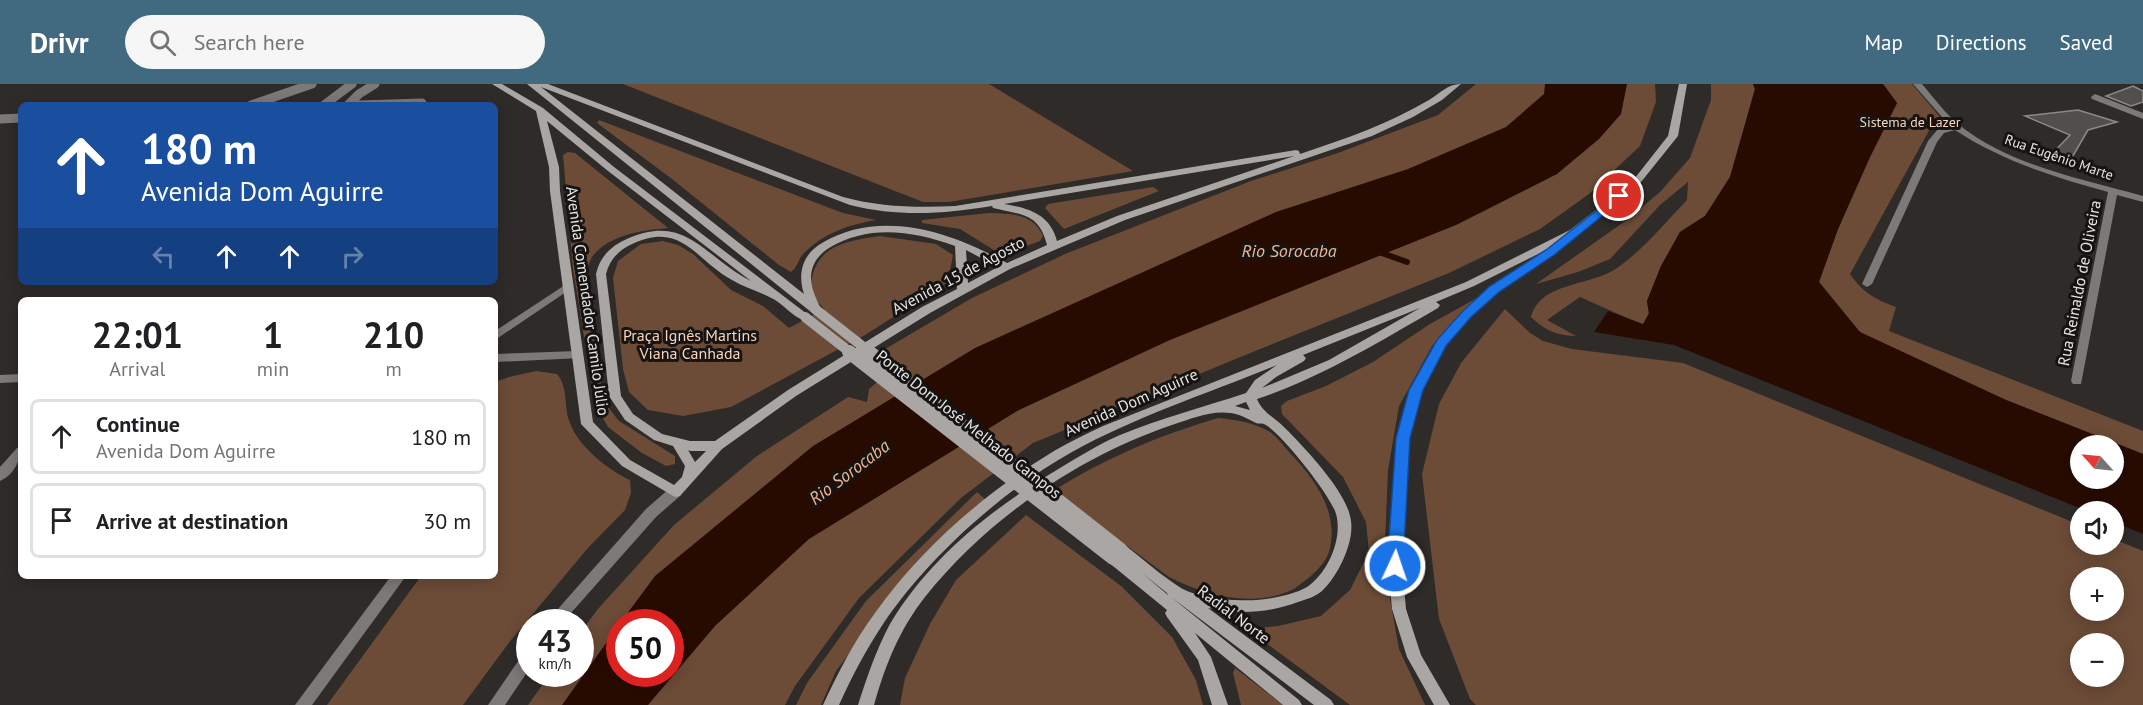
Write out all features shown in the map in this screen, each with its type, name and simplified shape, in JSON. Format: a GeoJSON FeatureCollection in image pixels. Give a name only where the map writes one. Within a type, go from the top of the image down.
{"type":"FeatureCollection","features":[{"type":"Feature","properties":{"kind":"main road"},"geometry":{"type":"LineString","coordinates":[[496,84],[540,110],[620,176],[778,297]]}},
{"type":"Feature","properties":{"kind":"main road"},"geometry":{"type":"LineString","coordinates":[[531,84],[810,313]]}},
{"type":"Feature","properties":{"kind":"main road"},"geometry":{"type":"LineString","coordinates":[[540,84],[861,206],[921,211],[987,203],[1327,149]]}},
{"type":"Feature","properties":{"kind":"main road","name":"Avenida 15 de Agosto"},"geometry":{"type":"LineString","coordinates":[[675,492],[718,446],[792,393],[963,290],[1006,267],[1120,218],[1369,134],[1410,115],[1439,98],[1456,84]]}},
{"type":"Feature","properties":{"kind":"main road","name":"Avenida Dom Aguirre"},"geometry":{"type":"LineString","coordinates":[[866,705],[871,681],[885,648],[916,598],[969,542],[1002,513],[1055,476],[1132,434],[1299,379],[1470,284],[1574,232],[1634,185],[1673,136],[1683,84]]}},
{"type":"Feature","properties":{"kind":"main road","name":"Avenida Comendador Camilo Júlio"},"geometry":{"type":"LineString","coordinates":[[540,110],[554,167],[555,191],[587,424],[626,463],[675,492]]}},
{"type":"Feature","properties":{"kind":"main road"},"geometry":{"type":"LineString","coordinates":[[987,203],[1035,215],[1047,226],[1053,247]]}},
{"type":"Feature","properties":{"kind":"main road"},"geometry":{"type":"LineString","coordinates":[[810,313],[805,288],[805,270],[815,253],[843,234],[877,229],[935,235],[960,244],[1006,267]]}},
{"type":"Feature","properties":{"kind":"main road"},"geometry":{"type":"LineString","coordinates":[[1443,705],[1414,657],[1399,609],[1395,566],[1403,438],[1416,390],[1441,343],[1467,314],[1494,289],[1550,252],[1574,232]]}},
{"type":"Feature","properties":{"kind":"main road"},"geometry":{"type":"LineString","coordinates":[[718,446],[690,446],[658,437],[629,417],[615,396],[602,274],[603,263],[612,252],[638,238],[654,233],[671,234],[691,241],[728,273],[810,313]]}},
{"type":"Feature","properties":{"kind":"main road"},"geometry":{"type":"LineString","coordinates":[[960,244],[963,290]]}},
{"type":"Feature","properties":{"kind":"main road","name":"Avenida Dom Aguirre"},"geometry":{"type":"LineString","coordinates":[[831,705],[843,679],[886,607],[935,553],[980,510],[1056,456],[1107,429],[1470,284]]}},
{"type":"Feature","properties":{"kind":"main road","name":"Ponte Dom José Melhado Campos"},"geometry":{"type":"LineString","coordinates":[[810,313],[1117,554]]}},
{"type":"Feature","properties":{"kind":"main road"},"geometry":{"type":"LineString","coordinates":[[1168,596],[1254,608],[1285,602],[1313,590],[1332,570],[1344,542],[1342,511],[1322,480],[1279,430],[1254,410],[1250,397],[1256,385],[1266,375],[1296,361],[1326,340]]}},
{"type":"Feature","properties":{"kind":"main road"},"geometry":{"type":"LineString","coordinates":[[1214,408],[1241,411],[1279,430]]}},
{"type":"Feature","properties":{"kind":"main road"},"geometry":{"type":"LineString","coordinates":[[678,443],[691,466],[687,481]]}},
{"type":"Feature","properties":{"kind":"main road","name":"Radial Norte"},"geometry":{"type":"LineString","coordinates":[[1117,554],[1294,705]]}},
{"type":"Feature","properties":{"kind":"main road"},"geometry":{"type":"LineString","coordinates":[[1168,596],[1204,657],[1220,705]]}},
{"type":"Feature","properties":{"kind":"main road","name":"Radial Norte"},"geometry":{"type":"LineString","coordinates":[[1168,596],[1326,705]]}},
{"type":"Feature","properties":{"kind":"street","name":"Rua Eugênio Marte"},"geometry":{"type":"LineString","coordinates":[[1917,84],[1956,127],[2017,159],[2143,199]]}},
{"type":"Feature","properties":{"kind":"street"},"geometry":{"type":"LineString","coordinates":[[2095,97],[2143,116]]}},
{"type":"Feature","properties":{"kind":"street"},"geometry":{"type":"LineString","coordinates":[[1867,284],[1933,141],[1941,131],[1956,127]]}},
{"type":"Feature","properties":{"kind":"street","name":"Rua Reinaldo de Oliveira"},"geometry":{"type":"LineString","coordinates":[[2077,381],[2113,190]]}},
{"type":"Feature","properties":{"kind":"street"},"geometry":{"type":"LineString","coordinates":[[498,334],[568,286]]}},
{"type":"Feature","properties":{"kind":"street"},"geometry":{"type":"LineString","coordinates":[[498,358],[577,355]]}},
{"type":"Feature","properties":{"kind":"street"},"geometry":{"type":"LineString","coordinates":[[0,379],[18,378]]}},
{"type":"Feature","properties":{"kind":"street"},"geometry":{"type":"LineString","coordinates":[[0,476],[18,455]]}},
{"type":"Feature","properties":{"kind":"street","name":"Avenida 15 de Agosto"},"geometry":{"type":"LineString","coordinates":[[566,609],[651,513],[675,492]]}},
{"type":"Feature","properties":{"kind":"street"},"geometry":{"type":"LineString","coordinates":[[303,705],[397,579]]}},
{"type":"Feature","properties":{"kind":"street"},"geometry":{"type":"LineString","coordinates":[[496,705],[516,676]]}},
{"type":"Feature","properties":{"kind":"lane"},"geometry":{"type":"LineString","coordinates":[[260,102],[312,84]]}},
{"type":"Feature","properties":{"kind":"lane"},"geometry":{"type":"LineString","coordinates":[[328,102],[352,84]]}},
{"type":"Feature","properties":{"kind":"lane"},"geometry":{"type":"LineString","coordinates":[[351,102],[375,84]]}},
{"type":"Feature","properties":{"kind":"lane"},"geometry":{"type":"LineString","coordinates":[[0,119],[18,118]]}},
{"type":"Feature","properties":{"kind":"green space"},"geometry":{"type":"Polygon","coordinates":[[[623,84],[989,84],[1133,171],[949,202],[923,202],[623,84]]]}},
{"type":"Feature","properties":{"kind":"green space"},"geometry":{"type":"Polygon","coordinates":[[[1476,84],[1655,84],[1656,102],[1640,146],[1589,194],[1540,229],[1449,273],[1033,443],[961,498],[859,598],[795,686],[785,705],[528,705],[541,687],[594,687],[594,614],[597,610],[674,525],[757,456],[848,397],[867,402],[869,389],[896,366],[880,352],[972,298],[1065,254],[1251,181],[1338,153],[1438,115],[1476,84]]]}},
{"type":"Feature","properties":{"kind":"green space"},"geometry":{"type":"Polygon","coordinates":[[[1711,84],[1753,84],[1755,89],[1730,177],[1705,216],[1680,232],[1661,266],[1647,301],[1649,314],[1643,325],[1580,297],[1547,320],[1576,336],[1563,335],[1541,325],[1531,317],[1536,305],[1545,297],[1555,291],[1594,279],[1617,268],[1645,245],[1687,200],[1688,182],[1660,205],[1610,259],[1578,272],[1536,284],[1628,219],[1660,192],[1690,158],[1711,100],[1711,84]]]}},
{"type":"Feature","properties":{"kind":"green space","name":"Sistema de Lazer"},"geometry":{"type":"Polygon","coordinates":[[[1883,84],[1912,84],[1940,117],[1931,127],[1850,274],[1870,295],[1896,307],[1889,331],[2143,431],[2143,454],[2124,447],[2124,435],[2095,435],[2006,400],[1859,332],[1819,282],[1838,229],[1897,103],[1883,84]]]}},
{"type":"Feature","properties":{"kind":"green space"},"geometry":{"type":"Polygon","coordinates":[[[599,120],[843,213],[876,220],[846,227],[828,235],[804,253],[791,272],[597,123],[599,120]]]}},
{"type":"Feature","properties":{"kind":"green space","name":"Praça Ignês Martins Viana Canhada"},"geometry":{"type":"Polygon","coordinates":[[[568,152],[575,153],[668,228],[637,232],[607,243],[592,257],[585,275],[604,402],[619,421],[675,456],[675,464],[666,466],[642,453],[608,427],[595,404],[573,269],[563,155],[568,152]]]}},
{"type":"Feature","properties":{"kind":"green space"},"geometry":{"type":"Polygon","coordinates":[[[1153,187],[1159,191],[1064,229],[1045,208],[1048,204],[1153,187]]]}},
{"type":"Feature","properties":{"kind":"green space"},"geometry":{"type":"Polygon","coordinates":[[[989,213],[1020,216],[1039,228],[1043,236],[1040,241],[1002,255],[960,229],[922,223],[922,220],[989,213]]]}},
{"type":"Feature","properties":{"kind":"green space","name":"Praça Ignês Martins Viana Canhada"},"geometry":{"type":"Polygon","coordinates":[[[880,236],[936,244],[953,255],[948,282],[865,335],[731,407],[683,416],[648,410],[629,392],[623,369],[613,278],[618,261],[641,244],[663,241],[678,245],[693,254],[731,290],[763,306],[789,328],[824,309],[810,293],[812,278],[822,256],[852,241],[880,236]]]}},
{"type":"Feature","properties":{"kind":"green space"},"geometry":{"type":"Polygon","coordinates":[[[1477,298],[1432,346],[1399,406],[1388,470],[1384,566],[1399,649],[1425,705],[1350,705],[1247,629],[1278,626],[1321,616],[1350,590],[1369,552],[1366,522],[1343,477],[1282,414],[1281,406],[1287,401],[1326,386],[1373,362],[1430,324],[1477,298]]]}},
{"type":"Feature","properties":{"kind":"green space"},"geometry":{"type":"Polygon","coordinates":[[[1505,309],[1530,333],[1543,341],[1572,349],[1683,363],[2070,521],[2070,555],[2124,555],[2124,543],[2143,551],[2143,705],[1476,705],[1470,699],[1439,619],[1422,474],[1439,404],[1461,363],[1505,309]]]}},
{"type":"Feature","properties":{"kind":"green space"},"geometry":{"type":"Polygon","coordinates":[[[536,371],[557,374],[565,391],[567,410],[574,432],[603,464],[630,480],[631,493],[625,510],[587,549],[537,609],[516,609],[516,634],[463,705],[327,705],[419,579],[498,579],[498,381],[536,371]]]}},
{"type":"Feature","properties":{"kind":"green space"},"geometry":{"type":"Polygon","coordinates":[[[1218,418],[1251,424],[1270,432],[1308,474],[1323,497],[1331,524],[1332,538],[1329,552],[1316,571],[1290,591],[1257,599],[1242,599],[1211,594],[1197,589],[1169,577],[1053,491],[1133,448],[1218,418]]]}},
{"type":"Feature","properties":{"kind":"green space"},"geometry":{"type":"Polygon","coordinates":[[[977,492],[987,501],[866,631],[836,671],[821,705],[796,705],[807,683],[866,601],[977,492]]]}},
{"type":"Feature","properties":{"kind":"green space"},"geometry":{"type":"Polygon","coordinates":[[[1026,515],[1121,586],[1172,637],[1196,680],[1203,705],[900,705],[905,678],[930,624],[956,580],[1026,515]]]}},
{"type":"Feature","properties":{"kind":"green space"},"geometry":{"type":"Polygon","coordinates":[[[1235,668],[1283,705],[1241,705],[1233,673],[1235,668]]]}},
{"type":"Feature","properties":{"kind":"water","name":"Rio Sorocaba"},"geometry":{"type":"Polygon","coordinates":[[[1545,84],[1627,84],[1621,114],[1599,139],[1557,174],[1456,225],[1170,340],[1019,410],[809,539],[715,626],[684,663],[684,609],[631,609],[655,576],[813,446],[975,348],[1276,212],[1408,169],[1506,127],[1544,94],[1545,84]]]}},
{"type":"Feature","properties":{"kind":"water"},"geometry":{"type":"Polygon","coordinates":[[[1753,84],[1883,84],[1897,103],[1838,229],[1819,282],[1860,332],[2006,400],[2095,435],[2070,435],[2070,489],[2124,489],[2124,447],[2143,454],[2143,534],[2124,526],[2124,501],[2070,501],[2070,504],[1674,345],[1594,332],[1608,311],[1643,324],[1649,313],[1647,301],[1661,266],[1680,232],[1705,216],[1730,177],[1755,89],[1753,84]]]}},
{"type":"Feature","properties":{"kind":"water","name":"Rio Sorocaba"},"geometry":{"type":"Polygon","coordinates":[[[606,643],[606,687],[663,687],[648,705],[562,705],[575,687],[594,687],[594,660],[606,643]]]}},
{"type":"Feature","properties":{"kind":"building"},"geometry":{"type":"Polygon","coordinates":[[[2133,86],[2143,91],[2143,102],[2131,106],[2106,96],[2133,86]]]}},
{"type":"Feature","properties":{"kind":"building"},"geometry":{"type":"Polygon","coordinates":[[[2078,110],[2117,122],[2088,130],[2067,166],[2047,159],[2070,135],[2025,116],[2078,110]]]}},
{"type":"Feature","properties":{"kind":"waterway"},"geometry":{"type":"LineString","coordinates":[[1379,252],[1407,262]]}},
{"type":"Feature","properties":{"kind":"route"},"geometry":{"type":"LineString","coordinates":[[1395,566],[1403,438],[1416,390],[1441,343],[1494,289],[1550,252],[1619,196]]}}]}
